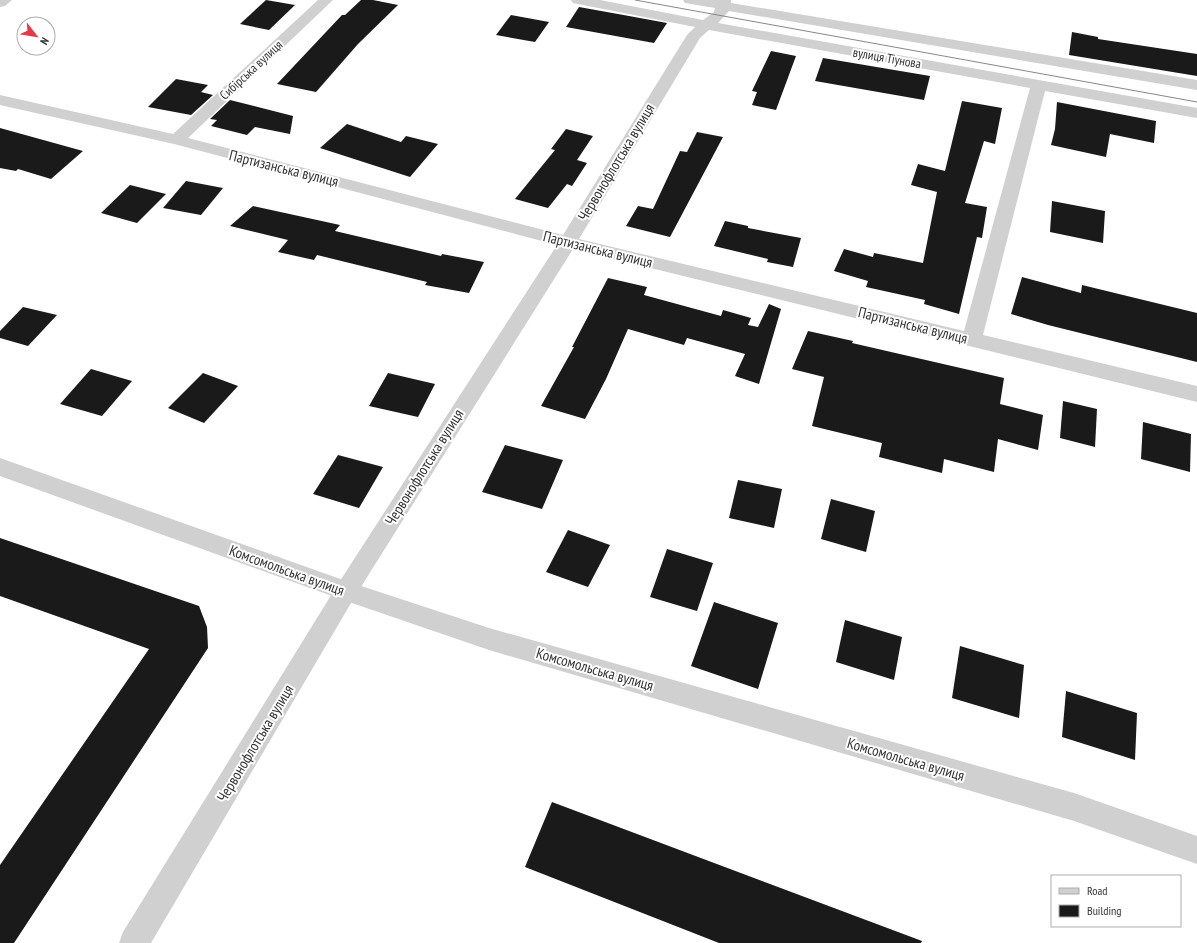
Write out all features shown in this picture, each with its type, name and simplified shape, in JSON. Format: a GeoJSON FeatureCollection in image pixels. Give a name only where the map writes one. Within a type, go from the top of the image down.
{"type":"FeatureCollection","features":[{"type":"Feature","properties":{"kind":"street"},"geometry":{"type":"LineString","coordinates":[[0,3],[5,0]]}},
{"type":"Feature","properties":{"kind":"street","name":"Сибірська вулиця"},"geometry":{"type":"LineString","coordinates":[[176,140],[326,0]]}},
{"type":"Feature","properties":{"kind":"street","name":"вулиця Тіунова"},"geometry":{"type":"LineString","coordinates":[[578,0],[706,25],[1197,113]]}},
{"type":"Feature","properties":{"kind":"street"},"geometry":{"type":"LineString","coordinates":[[690,0],[724,3],[1197,85]]}},
{"type":"Feature","properties":{"kind":"street","name":"Червонофлотська вулиця"},"geometry":{"type":"LineString","coordinates":[[134,943],[346,591],[568,242],[694,35],[706,25],[713,22],[719,15],[724,3]]}},
{"type":"Feature","properties":{"kind":"street"},"geometry":{"type":"LineString","coordinates":[[972,340],[1039,85]]}},
{"type":"Feature","properties":{"kind":"street","name":"Партизанська вулиця"},"geometry":{"type":"LineString","coordinates":[[0,100],[176,140],[568,242],[1197,394]]}},
{"type":"Feature","properties":{"kind":"street","name":"Комсомольська вулиця"},"geometry":{"type":"LineString","coordinates":[[0,467],[346,591],[489,639],[1074,806],[1197,850]]}},
{"type":"Feature","properties":{"kind":"building"},"geometry":{"type":"Polygon","coordinates":[[[266,0],[295,5],[269,30],[240,24],[266,0]]]}},
{"type":"Feature","properties":{"kind":"building"},"geometry":{"type":"Polygon","coordinates":[[[361,0],[373,0],[398,5],[358,44],[316,92],[277,84],[342,15],[345,15],[361,0]]]}},
{"type":"Feature","properties":{"kind":"building"},"geometry":{"type":"Polygon","coordinates":[[[579,7],[667,23],[654,43],[566,27],[579,7]]]}},
{"type":"Feature","properties":{"kind":"building"},"geometry":{"type":"Polygon","coordinates":[[[511,15],[549,22],[535,42],[496,35],[511,15]]]}},
{"type":"Feature","properties":{"kind":"building"},"geometry":{"type":"Polygon","coordinates":[[[1072,32],[1098,37],[1098,39],[1197,54],[1197,76],[1069,55],[1072,32]]]}},
{"type":"Feature","properties":{"kind":"building"},"geometry":{"type":"Polygon","coordinates":[[[771,51],[796,56],[776,110],[752,105],[757,92],[752,91],[771,51]]]}},
{"type":"Feature","properties":{"kind":"building"},"geometry":{"type":"Polygon","coordinates":[[[823,58],[930,76],[924,100],[815,81],[823,58]]]}},
{"type":"Feature","properties":{"kind":"building"},"geometry":{"type":"Polygon","coordinates":[[[176,79],[208,85],[201,92],[213,95],[191,115],[148,107],[176,79]]]}},
{"type":"Feature","properties":{"kind":"building"},"geometry":{"type":"Polygon","coordinates":[[[230,100],[293,116],[290,134],[255,127],[247,135],[211,126],[217,120],[210,119],[230,100]]]}},
{"type":"Feature","properties":{"kind":"building"},"geometry":{"type":"Polygon","coordinates":[[[962,101],[1002,108],[995,144],[984,141],[965,203],[987,207],[982,238],[977,237],[959,314],[924,304],[925,300],[866,287],[868,281],[834,271],[844,249],[873,257],[874,253],[923,263],[937,192],[911,185],[918,164],[945,171],[962,101]]]}},
{"type":"Feature","properties":{"kind":"building"},"geometry":{"type":"Polygon","coordinates":[[[1057,102],[1156,121],[1154,143],[1110,134],[1106,157],[1051,145],[1055,129],[1057,102]]]}},
{"type":"Feature","properties":{"kind":"building"},"geometry":{"type":"Polygon","coordinates":[[[347,124],[401,142],[406,136],[438,144],[410,177],[320,148],[347,124]]]}},
{"type":"Feature","properties":{"kind":"building"},"geometry":{"type":"Polygon","coordinates":[[[0,128],[83,151],[51,179],[18,169],[16,171],[0,168],[0,128]]]}},
{"type":"Feature","properties":{"kind":"building"},"geometry":{"type":"Polygon","coordinates":[[[566,129],[593,136],[577,160],[587,163],[572,186],[567,184],[548,208],[515,199],[555,150],[551,149],[566,129]]]}},
{"type":"Feature","properties":{"kind":"building"},"geometry":{"type":"Polygon","coordinates":[[[697,132],[723,137],[670,237],[626,226],[638,206],[653,209],[680,151],[687,152],[697,132]]]}},
{"type":"Feature","properties":{"kind":"building"},"geometry":{"type":"Polygon","coordinates":[[[186,181],[223,188],[201,215],[163,208],[186,181]]]}},
{"type":"Feature","properties":{"kind":"building"},"geometry":{"type":"Polygon","coordinates":[[[130,185],[166,194],[137,223],[101,213],[130,185]]]}},
{"type":"Feature","properties":{"kind":"building"},"geometry":{"type":"Polygon","coordinates":[[[1052,201],[1105,211],[1103,243],[1050,232],[1052,201]]]}},
{"type":"Feature","properties":{"kind":"building"},"geometry":{"type":"Polygon","coordinates":[[[253,206],[340,225],[335,231],[441,256],[442,254],[484,262],[469,293],[425,285],[427,282],[317,255],[314,260],[278,252],[288,240],[230,226],[253,206]]]}},
{"type":"Feature","properties":{"kind":"building"},"geometry":{"type":"Polygon","coordinates":[[[725,221],[748,226],[748,228],[801,238],[793,267],[767,262],[768,259],[714,246],[725,221]]]}},
{"type":"Feature","properties":{"kind":"building"},"geometry":{"type":"Polygon","coordinates":[[[1022,277],[1081,293],[1082,285],[1197,313],[1197,362],[1048,325],[1011,314],[1022,277]]]}},
{"type":"Feature","properties":{"kind":"building"},"geometry":{"type":"Polygon","coordinates":[[[608,278],[647,287],[644,295],[721,316],[723,310],[751,318],[748,325],[758,327],[769,304],[781,309],[759,384],[735,376],[745,354],[687,338],[684,345],[628,329],[606,379],[585,419],[541,406],[574,347],[572,347],[608,278]]]}},
{"type":"Feature","properties":{"kind":"building"},"geometry":{"type":"Polygon","coordinates":[[[23,307],[57,315],[28,346],[0,338],[0,331],[23,307]]]}},
{"type":"Feature","properties":{"kind":"building"},"geometry":{"type":"Polygon","coordinates":[[[808,331],[853,341],[852,343],[1004,378],[1000,404],[1043,415],[1038,450],[998,439],[994,472],[944,459],[942,473],[879,457],[882,443],[812,426],[824,377],[792,369],[808,331]]]}},
{"type":"Feature","properties":{"kind":"building"},"geometry":{"type":"Polygon","coordinates":[[[91,369],[132,381],[102,416],[60,404],[91,369]]]}},
{"type":"Feature","properties":{"kind":"building"},"geometry":{"type":"Polygon","coordinates":[[[203,373],[238,386],[204,423],[168,408],[203,373]]]}},
{"type":"Feature","properties":{"kind":"building"},"geometry":{"type":"Polygon","coordinates":[[[388,373],[435,384],[418,417],[369,406],[388,373]]]}},
{"type":"Feature","properties":{"kind":"building"},"geometry":{"type":"Polygon","coordinates":[[[1063,401],[1097,409],[1095,447],[1060,438],[1063,401]]]}},
{"type":"Feature","properties":{"kind":"building"},"geometry":{"type":"Polygon","coordinates":[[[1143,422],[1191,434],[1190,472],[1141,459],[1143,422]]]}},
{"type":"Feature","properties":{"kind":"building"},"geometry":{"type":"Polygon","coordinates":[[[505,445],[563,460],[542,509],[482,492],[505,445]]]}},
{"type":"Feature","properties":{"kind":"building"},"geometry":{"type":"Polygon","coordinates":[[[338,455],[383,467],[359,508],[313,494],[338,455]]]}},
{"type":"Feature","properties":{"kind":"building"},"geometry":{"type":"Polygon","coordinates":[[[738,480],[782,489],[774,528],[729,518],[738,480]]]}},
{"type":"Feature","properties":{"kind":"building"},"geometry":{"type":"Polygon","coordinates":[[[831,499],[875,511],[866,552],[821,539],[831,499]]]}},
{"type":"Feature","properties":{"kind":"building"},"geometry":{"type":"Polygon","coordinates":[[[568,530],[610,545],[588,587],[546,572],[568,530]]]}},
{"type":"Feature","properties":{"kind":"building"},"geometry":{"type":"Polygon","coordinates":[[[0,538],[199,606],[207,627],[208,648],[14,943],[0,943],[0,865],[149,649],[0,596],[0,538]]]}},
{"type":"Feature","properties":{"kind":"building"},"geometry":{"type":"Polygon","coordinates":[[[667,549],[713,563],[697,611],[650,597],[667,549]]]}},
{"type":"Feature","properties":{"kind":"building"},"geometry":{"type":"Polygon","coordinates":[[[714,602],[778,623],[758,689],[691,666],[714,602]]]}},
{"type":"Feature","properties":{"kind":"building"},"geometry":{"type":"Polygon","coordinates":[[[845,620],[902,637],[894,680],[836,662],[845,620]]]}},
{"type":"Feature","properties":{"kind":"building"},"geometry":{"type":"Polygon","coordinates":[[[960,646],[1024,665],[1019,718],[952,698],[960,646]]]}},
{"type":"Feature","properties":{"kind":"building"},"geometry":{"type":"Polygon","coordinates":[[[1066,691],[1137,713],[1135,760],[1062,737],[1066,691]]]}},
{"type":"Feature","properties":{"kind":"building"},"geometry":{"type":"Polygon","coordinates":[[[552,802],[922,941],[921,943],[719,943],[525,867],[552,802]]]}},
{"type":"Feature","properties":{"kind":"tram line"},"geometry":{"type":"LineString","coordinates":[[635,0],[1197,102]]}}]}
